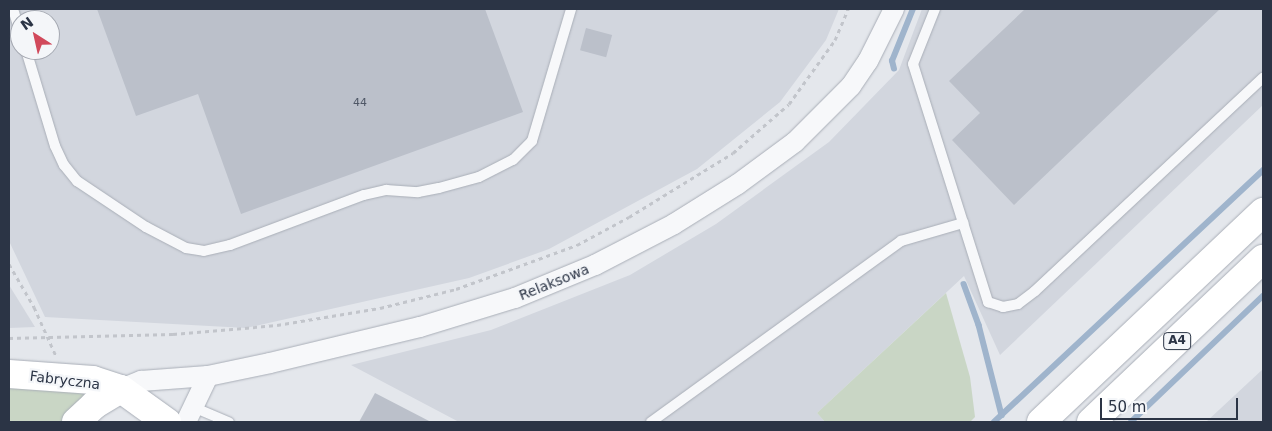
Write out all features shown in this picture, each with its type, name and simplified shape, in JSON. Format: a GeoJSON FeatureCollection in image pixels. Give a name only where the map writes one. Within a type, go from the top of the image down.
{"type":"FeatureCollection","features":[{"type":"Feature","properties":{"kind":"main road","name":"A4"},"geometry":{"type":"LineString","coordinates":[[1041,422],[1263,212]]}},
{"type":"Feature","properties":{"kind":"main road","name":"A4"},"geometry":{"type":"LineString","coordinates":[[1091,422],[1263,259]]}},
{"type":"Feature","properties":{"kind":"main road","name":"Fabryczna"},"geometry":{"type":"LineString","coordinates":[[9,374],[93,380],[121,389],[167,422]]}},
{"type":"Feature","properties":{"kind":"main road"},"geometry":{"type":"LineString","coordinates":[[76,422],[94,405],[121,389]]}},
{"type":"Feature","properties":{"kind":"street","name":"Relaksowa"},"geometry":{"type":"LineString","coordinates":[[121,389],[141,381],[208,376],[420,327],[514,298],[595,265],[674,224],[745,179],[795,142],[828,113],[868,62],[894,9]]}},
{"type":"Feature","properties":{"kind":"street"},"geometry":{"type":"LineString","coordinates":[[189,415],[208,376]]}},
{"type":"Feature","properties":{"kind":"lane"},"geometry":{"type":"LineString","coordinates":[[29,60],[55,146],[64,165],[77,181],[146,227],[186,248],[204,251],[230,245],[364,195],[386,190],[418,192],[439,188],[479,177],[513,160],[532,141],[571,9]]}},
{"type":"Feature","properties":{"kind":"lane"},"geometry":{"type":"LineString","coordinates":[[935,9],[913,64],[988,302],[1003,307],[1018,304],[1104,228],[1263,78]]}},
{"type":"Feature","properties":{"kind":"lane"},"geometry":{"type":"LineString","coordinates":[[651,422],[901,241],[962,223]]}},
{"type":"Feature","properties":{"kind":"lane"},"geometry":{"type":"LineString","coordinates":[[189,415],[229,422]]}},
{"type":"Feature","properties":{"kind":"path"},"geometry":{"type":"LineString","coordinates":[[9,338],[228,331],[380,308],[456,289],[577,245],[630,217],[733,153],[789,104],[835,40],[848,9]]}},
{"type":"Feature","properties":{"kind":"path"},"geometry":{"type":"LineString","coordinates":[[9,264],[56,353],[58,376]]}},
{"type":"Feature","properties":{"kind":"shaded area"},"geometry":{"type":"Polygon","coordinates":[[[9,9],[839,9],[826,40],[780,102],[697,169],[549,249],[469,278],[246,328],[45,317],[9,241],[9,9]]]}},
{"type":"Feature","properties":{"kind":"shaded area"},"geometry":{"type":"Polygon","coordinates":[[[922,9],[1263,9],[1263,105],[1000,355],[964,276],[817,413],[825,422],[459,422],[351,365],[491,330],[630,275],[716,224],[829,142],[899,70],[922,9]]]}},
{"type":"Feature","properties":{"kind":"shaded area"},"geometry":{"type":"Polygon","coordinates":[[[9,285],[35,327],[9,328],[9,285]]]}},
{"type":"Feature","properties":{"kind":"shaded area"},"geometry":{"type":"Polygon","coordinates":[[[1263,369],[1263,422],[1206,422],[1263,369]]]}},
{"type":"Feature","properties":{"kind":"green space"},"geometry":{"type":"Polygon","coordinates":[[[946,293],[970,377],[975,417],[970,422],[825,422],[817,413],[946,293]]]}},
{"type":"Feature","properties":{"kind":"green space"},"geometry":{"type":"Polygon","coordinates":[[[9,385],[91,391],[61,422],[9,422],[9,385]]]}},
{"type":"Feature","properties":{"kind":"building"},"geometry":{"type":"Polygon","coordinates":[[[97,9],[485,9],[523,112],[241,214],[198,94],[136,116],[97,9]]]}},
{"type":"Feature","properties":{"kind":"building"},"geometry":{"type":"Polygon","coordinates":[[[1025,9],[1220,9],[1014,205],[952,140],[980,113],[949,81],[1025,9]]]}},
{"type":"Feature","properties":{"kind":"building"},"geometry":{"type":"Polygon","coordinates":[[[586,28],[612,35],[606,57],[580,50],[586,28]]]}},
{"type":"Feature","properties":{"kind":"building"},"geometry":{"type":"Polygon","coordinates":[[[375,393],[431,422],[359,422],[375,393]]]}},
{"type":"Feature","properties":{"kind":"waterway"},"geometry":{"type":"LineString","coordinates":[[894,69],[892,61],[913,9]]}},
{"type":"Feature","properties":{"kind":"waterway"},"geometry":{"type":"LineString","coordinates":[[994,422],[1263,170]]}},
{"type":"Feature","properties":{"kind":"waterway"},"geometry":{"type":"LineString","coordinates":[[964,284],[979,325],[1002,415]]}},
{"type":"Feature","properties":{"kind":"waterway"},"geometry":{"type":"LineString","coordinates":[[1131,422],[1263,296]]}}]}
